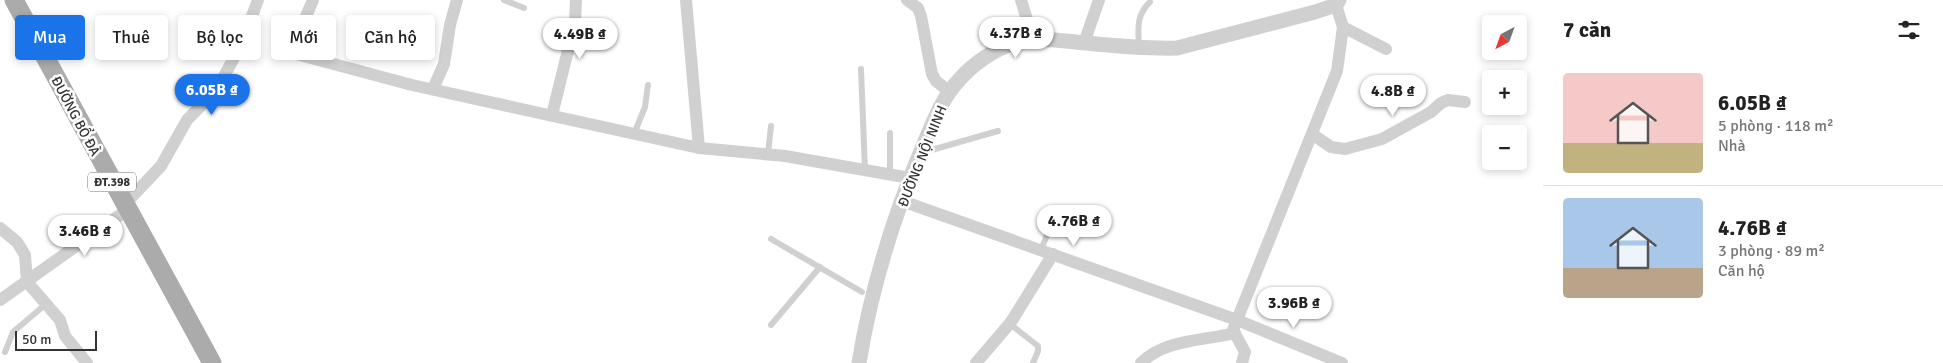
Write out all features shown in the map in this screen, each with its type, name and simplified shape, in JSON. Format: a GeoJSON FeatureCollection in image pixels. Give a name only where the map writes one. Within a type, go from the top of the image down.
{"type":"FeatureCollection","features":[{"type":"Feature","properties":{"kind":"main road","name":"ĐƯỜNG BỔ ĐÀ"},"geometry":{"type":"LineString","coordinates":[[14,0],[125,207],[212,363]]}},
{"type":"Feature","properties":{"kind":"street"},"geometry":{"type":"LineString","coordinates":[[0,300],[27,282],[125,207],[161,166],[187,120],[217,89],[241,45],[258,0]]}},
{"type":"Feature","properties":{"kind":"street"},"geometry":{"type":"LineString","coordinates":[[313,0],[291,50],[293,53],[433,89],[699,148],[768,154],[910,178]]}},
{"type":"Feature","properties":{"kind":"street"},"geometry":{"type":"LineString","coordinates":[[433,89],[444,64],[450,25],[457,0]]}},
{"type":"Feature","properties":{"kind":"street"},"geometry":{"type":"LineString","coordinates":[[552,115],[575,22],[576,0]]}},
{"type":"Feature","properties":{"kind":"street"},"geometry":{"type":"LineString","coordinates":[[686,0],[699,148]]}},
{"type":"Feature","properties":{"kind":"street"},"geometry":{"type":"LineString","coordinates":[[907,0],[918,8],[921,16],[932,74],[936,81],[950,92]]}},
{"type":"Feature","properties":{"kind":"street"},"geometry":{"type":"LineString","coordinates":[[1021,0],[1033,39]]}},
{"type":"Feature","properties":{"kind":"street"},"geometry":{"type":"LineString","coordinates":[[1084,43],[1099,0]]}},
{"type":"Feature","properties":{"kind":"street"},"geometry":{"type":"LineString","coordinates":[[1242,363],[1245,352],[1236,327],[1337,71],[1343,27],[1337,2]]}},
{"type":"Feature","properties":{"kind":"street","name":"ĐƯỜNG NỘI NINH"},"geometry":{"type":"LineString","coordinates":[[859,363],[867,295],[910,178],[940,106],[958,80],[974,66],[994,52],[1014,43],[1033,39],[1061,39],[1084,43],[1176,48],[1337,2]]}},
{"type":"Feature","properties":{"kind":"street"},"geometry":{"type":"LineString","coordinates":[[1343,27],[1386,49]]}},
{"type":"Feature","properties":{"kind":"street"},"geometry":{"type":"LineString","coordinates":[[1312,134],[1331,147],[1345,149],[1382,139],[1431,112],[1441,103],[1448,100],[1465,102]]}},
{"type":"Feature","properties":{"kind":"street"},"geometry":{"type":"LineString","coordinates":[[902,200],[1047,252],[1236,327],[1342,363]]}},
{"type":"Feature","properties":{"kind":"street"},"geometry":{"type":"LineString","coordinates":[[0,228],[16,242],[26,256],[27,282],[60,320],[66,336],[87,363]]}},
{"type":"Feature","properties":{"kind":"street"},"geometry":{"type":"LineString","coordinates":[[976,363],[1010,324],[1047,252]]}},
{"type":"Feature","properties":{"kind":"street"},"geometry":{"type":"LineString","coordinates":[[1141,363],[1148,355],[1162,348],[1236,327]]}},
{"type":"Feature","properties":{"kind":"lane"},"geometry":{"type":"LineString","coordinates":[[504,0],[524,8]]}},
{"type":"Feature","properties":{"kind":"lane"},"geometry":{"type":"LineString","coordinates":[[1138,47],[1138,19],[1143,9],[1150,2]]}},
{"type":"Feature","properties":{"kind":"lane"},"geometry":{"type":"LineString","coordinates":[[861,69],[865,170]]}},
{"type":"Feature","properties":{"kind":"lane"},"geometry":{"type":"LineString","coordinates":[[634,134],[645,107],[648,85]]}},
{"type":"Feature","properties":{"kind":"lane"},"geometry":{"type":"LineString","coordinates":[[768,154],[771,126]]}},
{"type":"Feature","properties":{"kind":"lane"},"geometry":{"type":"LineString","coordinates":[[920,153],[998,131]]}},
{"type":"Feature","properties":{"kind":"lane"},"geometry":{"type":"LineString","coordinates":[[890,133],[890,174]]}},
{"type":"Feature","properties":{"kind":"lane"},"geometry":{"type":"LineString","coordinates":[[1047,252],[1054,220]]}},
{"type":"Feature","properties":{"kind":"lane"},"geometry":{"type":"LineString","coordinates":[[771,239],[867,295]]}},
{"type":"Feature","properties":{"kind":"lane"},"geometry":{"type":"LineString","coordinates":[[771,325],[820,267]]}},
{"type":"Feature","properties":{"kind":"lane"},"geometry":{"type":"LineString","coordinates":[[5,352],[13,332],[46,304]]}},
{"type":"Feature","properties":{"kind":"lane"},"geometry":{"type":"LineString","coordinates":[[1010,324],[1038,346],[1033,363]]}}]}
